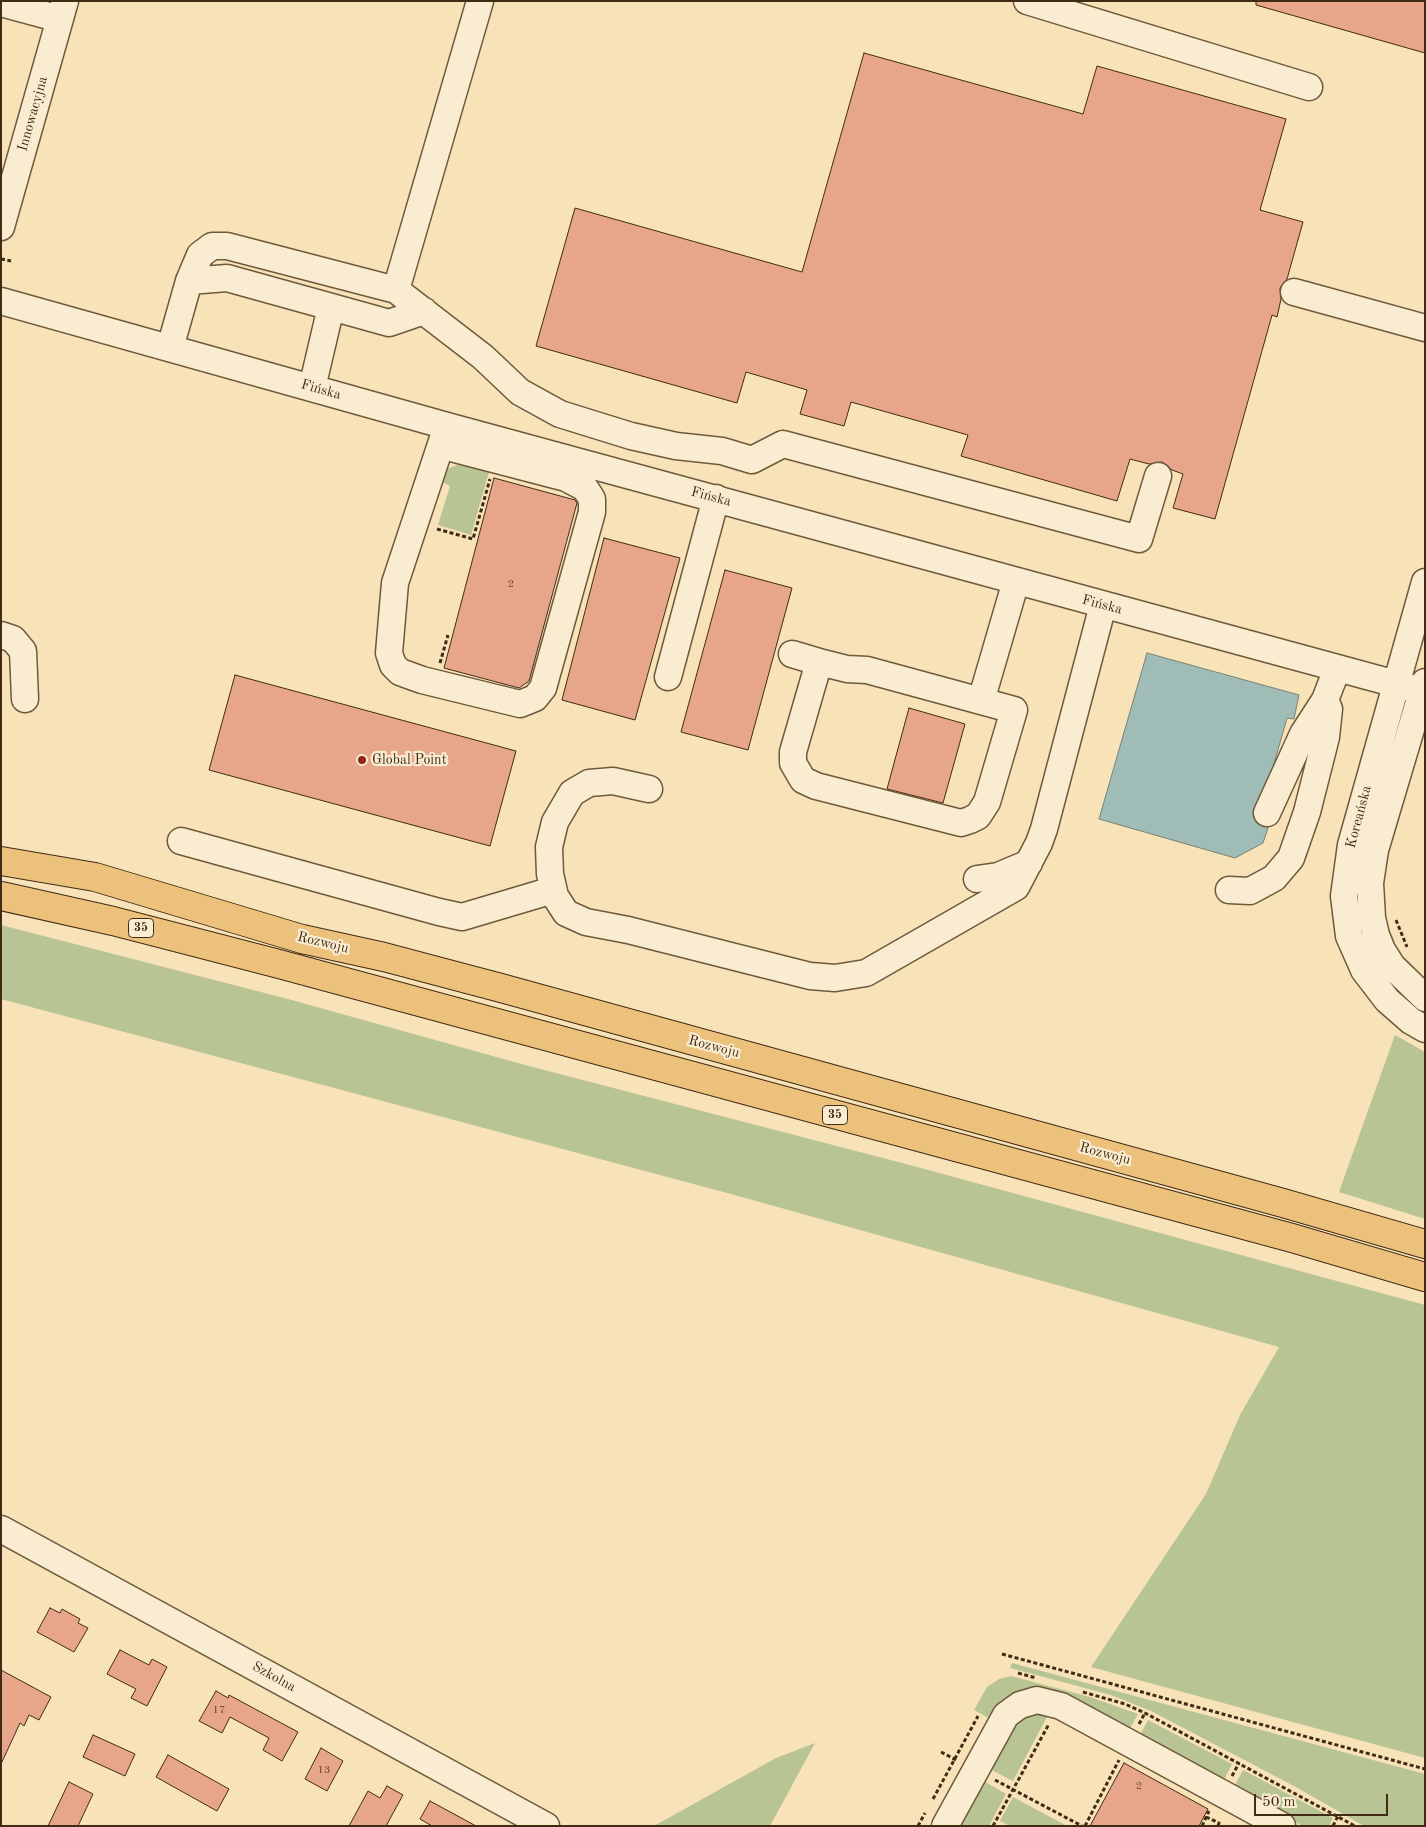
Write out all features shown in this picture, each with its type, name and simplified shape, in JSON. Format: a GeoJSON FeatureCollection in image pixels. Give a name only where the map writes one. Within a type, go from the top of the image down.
{"type":"FeatureCollection","features":[{"type":"Feature","properties":{"kind":"main road","name":"Rozwoju"},"geometry":{"type":"LineString","coordinates":[[1,861],[95,877],[302,939],[384,957],[501,988],[1283,1203],[1425,1244]]}},
{"type":"Feature","properties":{"kind":"main road","name":"35"},"geometry":{"type":"LineString","coordinates":[[1,896],[113,921],[289,967],[1292,1238],[1425,1277]]}},
{"type":"Feature","properties":{"kind":"street"},"geometry":{"type":"LineString","coordinates":[[396,290],[480,1]]}},
{"type":"Feature","properties":{"kind":"street"},"geometry":{"type":"LineString","coordinates":[[1027,1],[1309,87]]}},
{"type":"Feature","properties":{"kind":"street"},"geometry":{"type":"LineString","coordinates":[[1,3],[62,10]]}},
{"type":"Feature","properties":{"kind":"street","name":"Innowacyjna"},"geometry":{"type":"LineString","coordinates":[[1,227],[62,10]]}},
{"type":"Feature","properties":{"kind":"street"},"geometry":{"type":"LineString","coordinates":[[170,348],[189,280],[200,255],[212,246],[227,246],[396,290],[483,357],[520,392],[560,414],[649,440],[676,446],[722,451],[752,460],[783,444],[1139,539],[1158,476]]}},
{"type":"Feature","properties":{"kind":"street"},"geometry":{"type":"LineString","coordinates":[[189,280],[228,278],[389,323],[424,311]]}},
{"type":"Feature","properties":{"kind":"street"},"geometry":{"type":"LineString","coordinates":[[1294,292],[1425,328]]}},
{"type":"Feature","properties":{"kind":"street","name":"Fińska"},"geometry":{"type":"LineString","coordinates":[[1,301],[312,388],[449,437],[716,498],[1337,669],[1396,684],[1423,687]]}},
{"type":"Feature","properties":{"kind":"street"},"geometry":{"type":"LineString","coordinates":[[312,388],[331,307]]}},
{"type":"Feature","properties":{"kind":"street"},"geometry":{"type":"LineString","coordinates":[[449,437],[566,478],[585,488],[592,499],[592,512],[543,688],[535,698],[520,704],[435,683],[400,672],[393,665],[389,653],[395,583],[449,437]]}},
{"type":"Feature","properties":{"kind":"street"},"geometry":{"type":"LineString","coordinates":[[668,677],[716,498]]}},
{"type":"Feature","properties":{"kind":"street"},"geometry":{"type":"LineString","coordinates":[[981,701],[1016,581]]}},
{"type":"Feature","properties":{"kind":"street","name":"Koreańska"},"geometry":{"type":"LineString","coordinates":[[1425,582],[1350,851],[1345,877],[1345,916],[1356,954],[1376,988],[1400,1012],[1425,1029]]}},
{"type":"Feature","properties":{"kind":"street"},"geometry":{"type":"LineString","coordinates":[[649,789],[613,781],[589,783],[572,793],[555,822],[549,847],[550,874],[555,896],[566,913],[586,922],[628,930],[810,976],[835,978],[866,973],[1016,887],[1044,829],[1103,605]]}},
{"type":"Feature","properties":{"kind":"street"},"geometry":{"type":"LineString","coordinates":[[1,635],[13,639],[23,651],[25,699]]}},
{"type":"Feature","properties":{"kind":"street"},"geometry":{"type":"LineString","coordinates":[[792,654],[847,669],[867,670],[1014,710],[987,802],[978,816],[961,823],[816,786],[803,780],[793,763],[793,752],[819,662]]}},
{"type":"Feature","properties":{"kind":"street"},"geometry":{"type":"LineString","coordinates":[[1267,812],[1303,734],[1325,700],[1337,669]]}},
{"type":"Feature","properties":{"kind":"street","name":"Koreańska"},"geometry":{"type":"LineString","coordinates":[[1423,687],[1375,850],[1370,883],[1372,918],[1382,950],[1392,966],[1425,998]]}},
{"type":"Feature","properties":{"kind":"street"},"geometry":{"type":"LineString","coordinates":[[1229,890],[1250,891],[1258,887],[1274,878],[1290,858],[1306,812],[1326,737],[1329,709],[1325,700]]}},
{"type":"Feature","properties":{"kind":"street"},"geometry":{"type":"LineString","coordinates":[[181,841],[462,917],[554,890]]}},
{"type":"Feature","properties":{"kind":"street"},"geometry":{"type":"LineString","coordinates":[[977,879],[998,876],[1029,863]]}},
{"type":"Feature","properties":{"kind":"street","name":"Szkolna"},"geometry":{"type":"LineString","coordinates":[[1,1529],[546,1826]]}},
{"type":"Feature","properties":{"kind":"street"},"geometry":{"type":"LineString","coordinates":[[936,1817],[965,1764],[1006,1715],[1012,1709],[1037,1700],[1053,1703],[1121,1754],[1282,1826]]}},
{"type":"Feature","properties":{"kind":"path"},"geometry":{"type":"LineString","coordinates":[[1,259],[11,262]]}},
{"type":"Feature","properties":{"kind":"path"},"geometry":{"type":"LineString","coordinates":[[437,529],[473,539],[490,478]]}},
{"type":"Feature","properties":{"kind":"path"},"geometry":{"type":"LineString","coordinates":[[435,683],[448,635]]}},
{"type":"Feature","properties":{"kind":"path"},"geometry":{"type":"LineString","coordinates":[[1396,918],[1408,948],[1413,954]]}},
{"type":"Feature","properties":{"kind":"path"},"geometry":{"type":"LineString","coordinates":[[1002,1654],[1425,1769]]}},
{"type":"Feature","properties":{"kind":"path"},"geometry":{"type":"LineString","coordinates":[[1018,1673],[1044,1680]]}},
{"type":"Feature","properties":{"kind":"path"},"geometry":{"type":"LineString","coordinates":[[1080,1691],[1125,1704],[1145,1713],[1355,1826]]}},
{"type":"Feature","properties":{"kind":"path"},"geometry":{"type":"LineString","coordinates":[[941,1752],[1083,1826],[1145,1713]]}},
{"type":"Feature","properties":{"kind":"path"},"geometry":{"type":"LineString","coordinates":[[932,1801],[965,1764],[978,1716]]}},
{"type":"Feature","properties":{"kind":"path"},"geometry":{"type":"LineString","coordinates":[[993,1826],[1051,1720]]}},
{"type":"Feature","properties":{"kind":"path"},"geometry":{"type":"LineString","coordinates":[[1202,1826],[1211,1807],[1214,1809]]}},
{"type":"Feature","properties":{"kind":"path"},"geometry":{"type":"LineString","coordinates":[[1206,1816],[1219,1823],[1218,1826]]}},
{"type":"Feature","properties":{"kind":"path"},"geometry":{"type":"LineString","coordinates":[[1333,1826],[1338,1816]]}},
{"type":"Feature","properties":{"kind":"path"},"geometry":{"type":"LineString","coordinates":[[918,1826],[936,1817]]}},
{"type":"Feature","properties":{"kind":"green space"},"geometry":{"type":"Polygon","coordinates":[[[457,465],[465,465],[489,472],[471,535],[438,525],[450,486],[443,482],[442,478],[445,470],[457,465]]]}},
{"type":"Feature","properties":{"kind":"green space"},"geometry":{"type":"Polygon","coordinates":[[[1,925],[288,999],[525,1065],[906,1164],[1425,1305],[1425,1758],[1091,1667],[1206,1494],[1240,1415],[1279,1347],[731,1194],[1,999],[1,925]]]}},
{"type":"Feature","properties":{"kind":"green space"},"geometry":{"type":"Polygon","coordinates":[[[1395,1035],[1425,1052],[1425,1219],[1339,1192],[1395,1035]]]}},
{"type":"Feature","properties":{"kind":"green space"},"geometry":{"type":"Polygon","coordinates":[[[1012,1663],[1425,1774],[1425,1826],[1364,1826],[1294,1786],[1151,1711],[1111,1695],[1010,1668],[1012,1663]]]}},
{"type":"Feature","properties":{"kind":"green space"},"geometry":{"type":"Polygon","coordinates":[[[1011,1676],[1090,1697],[1138,1714],[1128,1732],[1067,1698],[992,1720],[974,1710],[987,1687],[999,1679],[1011,1676]]]}},
{"type":"Feature","properties":{"kind":"green space"},"geometry":{"type":"Polygon","coordinates":[[[1043,1709],[1119,1748],[1117,1752],[1048,1715],[1013,1781],[986,1767],[1012,1720],[1043,1709]]]}},
{"type":"Feature","properties":{"kind":"green space"},"geometry":{"type":"Polygon","coordinates":[[[1148,1720],[1232,1764],[1223,1782],[1139,1737],[1148,1720]]]}},
{"type":"Feature","properties":{"kind":"green space"},"geometry":{"type":"Polygon","coordinates":[[[815,1743],[770,1826],[654,1826],[776,1758],[815,1743]]]}},
{"type":"Feature","properties":{"kind":"green space"},"geometry":{"type":"Polygon","coordinates":[[[1243,1770],[1333,1818],[1329,1826],[1303,1826],[1233,1789],[1243,1770]]]}},
{"type":"Feature","properties":{"kind":"green space"},"geometry":{"type":"Polygon","coordinates":[[[980,1779],[1006,1794],[989,1826],[955,1826],[980,1779]]]}},
{"type":"Feature","properties":{"kind":"green space"},"geometry":{"type":"Polygon","coordinates":[[[1013,1797],[1067,1826],[1010,1826],[1000,1821],[1013,1797]]]}},
{"type":"Feature","properties":{"kind":"water"},"geometry":{"type":"Polygon","coordinates":[[[1147,653],[1299,695],[1294,719],[1287,718],[1266,792],[1272,816],[1263,843],[1235,858],[1099,819],[1147,653]]]}},
{"type":"Feature","properties":{"kind":"building"},"geometry":{"type":"Polygon","coordinates":[[[1256,1],[1425,1],[1425,53],[1256,5],[1256,1]]]}},
{"type":"Feature","properties":{"kind":"building"},"geometry":{"type":"Polygon","coordinates":[[[864,53],[1083,114],[1097,66],[1286,119],[1260,210],[1303,222],[1287,279],[1280,288],[1281,299],[1277,317],[1272,315],[1215,519],[1173,508],[1183,474],[1172,470],[1162,462],[1149,464],[1130,459],[1117,501],[961,456],[968,435],[851,402],[844,426],[800,414],[807,390],[746,372],[737,403],[536,346],[575,208],[802,272],[864,53]]]}},
{"type":"Feature","properties":{"kind":"building"},"geometry":{"type":"Polygon","coordinates":[[[494,478],[575,500],[577,503],[529,681],[519,688],[444,668],[494,478]]]}},
{"type":"Feature","properties":{"kind":"building"},"geometry":{"type":"Polygon","coordinates":[[[604,538],[680,558],[635,720],[562,700],[604,538]]]}},
{"type":"Feature","properties":{"kind":"building"},"geometry":{"type":"Polygon","coordinates":[[[725,570],[792,588],[748,750],[681,732],[725,570]]]}},
{"type":"Feature","properties":{"kind":"building","name":"Global Point"},"geometry":{"type":"Polygon","coordinates":[[[235,675],[516,751],[490,846],[209,770],[235,675]]]}},
{"type":"Feature","properties":{"kind":"building"},"geometry":{"type":"Polygon","coordinates":[[[909,708],[965,724],[943,803],[887,789],[909,708]]]}},
{"type":"Feature","properties":{"kind":"building"},"geometry":{"type":"Polygon","coordinates":[[[50,1608],[60,1613],[62,1609],[80,1619],[78,1623],[88,1628],[74,1652],[37,1632],[50,1608]]]}},
{"type":"Feature","properties":{"kind":"building"},"geometry":{"type":"Polygon","coordinates":[[[120,1650],[149,1665],[152,1659],[167,1667],[147,1706],[131,1698],[136,1689],[107,1674],[120,1650]]]}},
{"type":"Feature","properties":{"kind":"building"},"geometry":{"type":"Polygon","coordinates":[[[1,1670],[51,1697],[39,1720],[29,1715],[24,1726],[20,1723],[1,1764],[1,1670]]]}},
{"type":"Feature","properties":{"kind":"building"},"geometry":{"type":"Polygon","coordinates":[[[216,1691],[228,1698],[229,1695],[298,1732],[282,1761],[263,1750],[269,1738],[230,1717],[222,1733],[199,1721],[216,1691]]]}},
{"type":"Feature","properties":{"kind":"building"},"geometry":{"type":"Polygon","coordinates":[[[93,1735],[135,1754],[125,1776],[83,1757],[93,1735]]]}},
{"type":"Feature","properties":{"kind":"building"},"geometry":{"type":"Polygon","coordinates":[[[321,1748],[343,1761],[327,1791],[305,1779],[321,1748]]]}},
{"type":"Feature","properties":{"kind":"building"},"geometry":{"type":"Polygon","coordinates":[[[168,1755],[229,1789],[217,1811],[156,1777],[168,1755]]]}},
{"type":"Feature","properties":{"kind":"building"},"geometry":{"type":"Polygon","coordinates":[[[1124,1763],[1208,1809],[1199,1826],[1090,1826],[1124,1763]]]}},
{"type":"Feature","properties":{"kind":"building"},"geometry":{"type":"Polygon","coordinates":[[[69,1782],[93,1794],[78,1826],[48,1826],[69,1782]]]}},
{"type":"Feature","properties":{"kind":"building"},"geometry":{"type":"Polygon","coordinates":[[[387,1786],[403,1795],[386,1826],[349,1826],[368,1791],[380,1798],[387,1786]]]}},
{"type":"Feature","properties":{"kind":"building"},"geometry":{"type":"Polygon","coordinates":[[[430,1801],[476,1826],[432,1826],[420,1819],[430,1801]]]}},
{"type":"Feature","properties":{"kind":"place","name":"Global Point"},"geometry":{"type":"Point","coordinates":[362,760]}}]}
